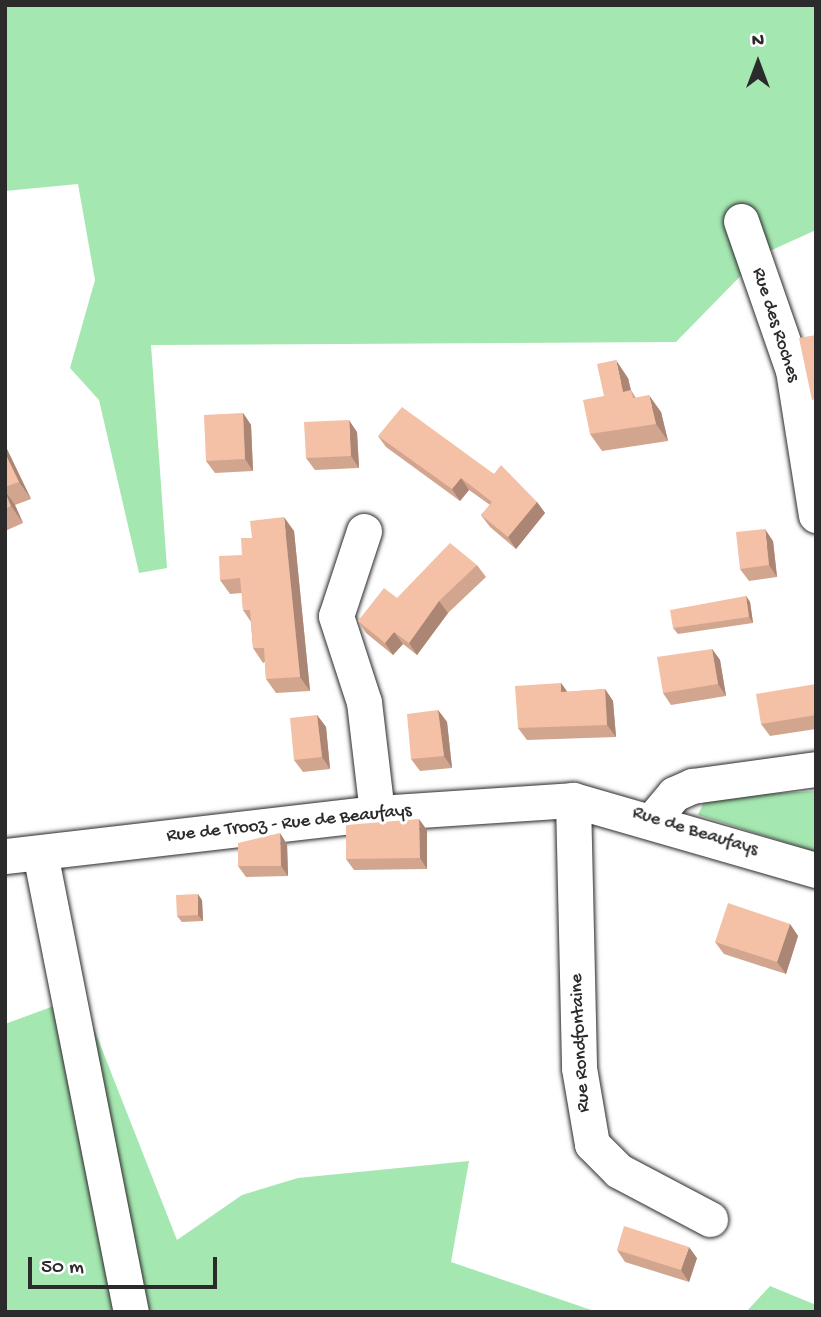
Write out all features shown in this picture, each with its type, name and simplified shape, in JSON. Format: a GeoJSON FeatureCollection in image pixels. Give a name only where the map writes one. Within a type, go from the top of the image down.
{"type":"FeatureCollection","features":[{"type":"Feature","properties":{"kind":"street","name":"Rue des Roches"},"geometry":{"type":"LineString","coordinates":[[741,221],[793,370],[816,515]]}},
{"type":"Feature","properties":{"kind":"street"},"geometry":{"type":"LineString","coordinates":[[364,531],[336,616],[364,702],[377,813]]}},
{"type":"Feature","properties":{"kind":"street"},"geometry":{"type":"LineString","coordinates":[[654,818],[674,794],[692,786],[816,769]]}},
{"type":"Feature","properties":{"kind":"street","name":"Rue de Trooz - Rue de Beaufays"},"geometry":{"type":"LineString","coordinates":[[5,856],[377,813],[573,800]]}},
{"type":"Feature","properties":{"kind":"street","name":"Rue de Beaufays"},"geometry":{"type":"LineString","coordinates":[[573,800],[654,818],[816,870]]}},
{"type":"Feature","properties":{"kind":"street","name":"Rue Rondfontaine"},"geometry":{"type":"LineString","coordinates":[[573,800],[579,1068],[592,1144],[619,1171],[710,1219]]}},
{"type":"Feature","properties":{"kind":"street"},"geometry":{"type":"LineString","coordinates":[[40,853],[131,1312]]}},
{"type":"Feature","properties":{"kind":"green space"},"geometry":{"type":"Polygon","coordinates":[[[5,5],[816,5],[816,230],[761,255],[676,342],[151,345],[167,568],[139,573],[99,400],[70,368],[95,280],[78,184],[5,191],[5,5]]]}},
{"type":"Feature","properties":{"kind":"green space"},"geometry":{"type":"Polygon","coordinates":[[[816,791],[816,852],[698,815],[706,797],[816,791]]]}},
{"type":"Feature","properties":{"kind":"green space"},"geometry":{"type":"Polygon","coordinates":[[[81,996],[177,1240],[242,1195],[298,1178],[469,1161],[451,1262],[597,1312],[5,1312],[5,1024],[81,996]]]}},
{"type":"Feature","properties":{"kind":"green space"},"geometry":{"type":"Polygon","coordinates":[[[770,1286],[816,1305],[816,1312],[746,1312],[770,1286]]]}},
{"type":"Feature","properties":{"kind":"building"},"geometry":{"type":"Polygon","coordinates":[[[816,335],[816,399],[812,400],[799,338],[816,335]]]}},
{"type":"Feature","properties":{"kind":"building"},"geometry":{"type":"Polygon","coordinates":[[[616,360],[623,392],[631,390],[633,398],[649,395],[656,424],[590,434],[583,400],[604,396],[597,364],[616,360]]]}},
{"type":"Feature","properties":{"kind":"building"},"geometry":{"type":"Polygon","coordinates":[[[402,407],[494,474],[501,465],[537,502],[508,537],[481,515],[492,502],[461,478],[452,489],[378,436],[402,407]]]}},
{"type":"Feature","properties":{"kind":"building"},"geometry":{"type":"Polygon","coordinates":[[[243,413],[245,459],[206,461],[204,415],[243,413]]]}},
{"type":"Feature","properties":{"kind":"building"},"geometry":{"type":"Polygon","coordinates":[[[349,420],[351,456],[306,458],[304,422],[349,420]]]}},
{"type":"Feature","properties":{"kind":"building"},"geometry":{"type":"Polygon","coordinates":[[[5,453],[19,482],[5,487],[5,453]]]}},
{"type":"Feature","properties":{"kind":"building"},"geometry":{"type":"Polygon","coordinates":[[[5,493],[11,506],[5,509],[5,493]]]}},
{"type":"Feature","properties":{"kind":"building"},"geometry":{"type":"Polygon","coordinates":[[[284,517],[300,677],[266,679],[264,648],[253,648],[250,610],[243,610],[240,578],[220,580],[219,556],[242,555],[241,538],[252,538],[250,521],[284,517]]]}},
{"type":"Feature","properties":{"kind":"building"},"geometry":{"type":"Polygon","coordinates":[[[765,529],[769,565],[740,569],[736,532],[765,529]]]}},
{"type":"Feature","properties":{"kind":"building"},"geometry":{"type":"Polygon","coordinates":[[[450,543],[477,565],[439,601],[409,643],[394,632],[385,643],[358,621],[384,588],[397,598],[450,543]]]}},
{"type":"Feature","properties":{"kind":"building"},"geometry":{"type":"Polygon","coordinates":[[[746,596],[749,617],[673,628],[670,610],[746,596]]]}},
{"type":"Feature","properties":{"kind":"building"},"geometry":{"type":"Polygon","coordinates":[[[712,649],[718,684],[663,693],[657,657],[712,649]]]}},
{"type":"Feature","properties":{"kind":"building"},"geometry":{"type":"Polygon","coordinates":[[[561,683],[561,692],[605,689],[607,725],[518,728],[515,686],[561,683]]]}},
{"type":"Feature","properties":{"kind":"building"},"geometry":{"type":"Polygon","coordinates":[[[816,684],[816,715],[761,724],[756,694],[816,684]]]}},
{"type":"Feature","properties":{"kind":"building"},"geometry":{"type":"Polygon","coordinates":[[[438,710],[444,756],[411,759],[407,714],[438,710]]]}},
{"type":"Feature","properties":{"kind":"building"},"geometry":{"type":"Polygon","coordinates":[[[317,715],[322,757],[294,760],[290,718],[317,715]]]}},
{"type":"Feature","properties":{"kind":"building"},"geometry":{"type":"Polygon","coordinates":[[[419,819],[420,858],[346,859],[346,825],[419,819]]]}},
{"type":"Feature","properties":{"kind":"building"},"geometry":{"type":"Polygon","coordinates":[[[280,833],[281,866],[238,866],[238,843],[280,833]]]}},
{"type":"Feature","properties":{"kind":"building"},"geometry":{"type":"Polygon","coordinates":[[[198,894],[198,915],[177,916],[176,895],[198,894]]]}},
{"type":"Feature","properties":{"kind":"building"},"geometry":{"type":"Polygon","coordinates":[[[728,903],[790,924],[777,962],[715,942],[728,903]]]}},
{"type":"Feature","properties":{"kind":"building"},"geometry":{"type":"Polygon","coordinates":[[[624,1226],[689,1247],[681,1270],[617,1250],[624,1226]]]}}]}
